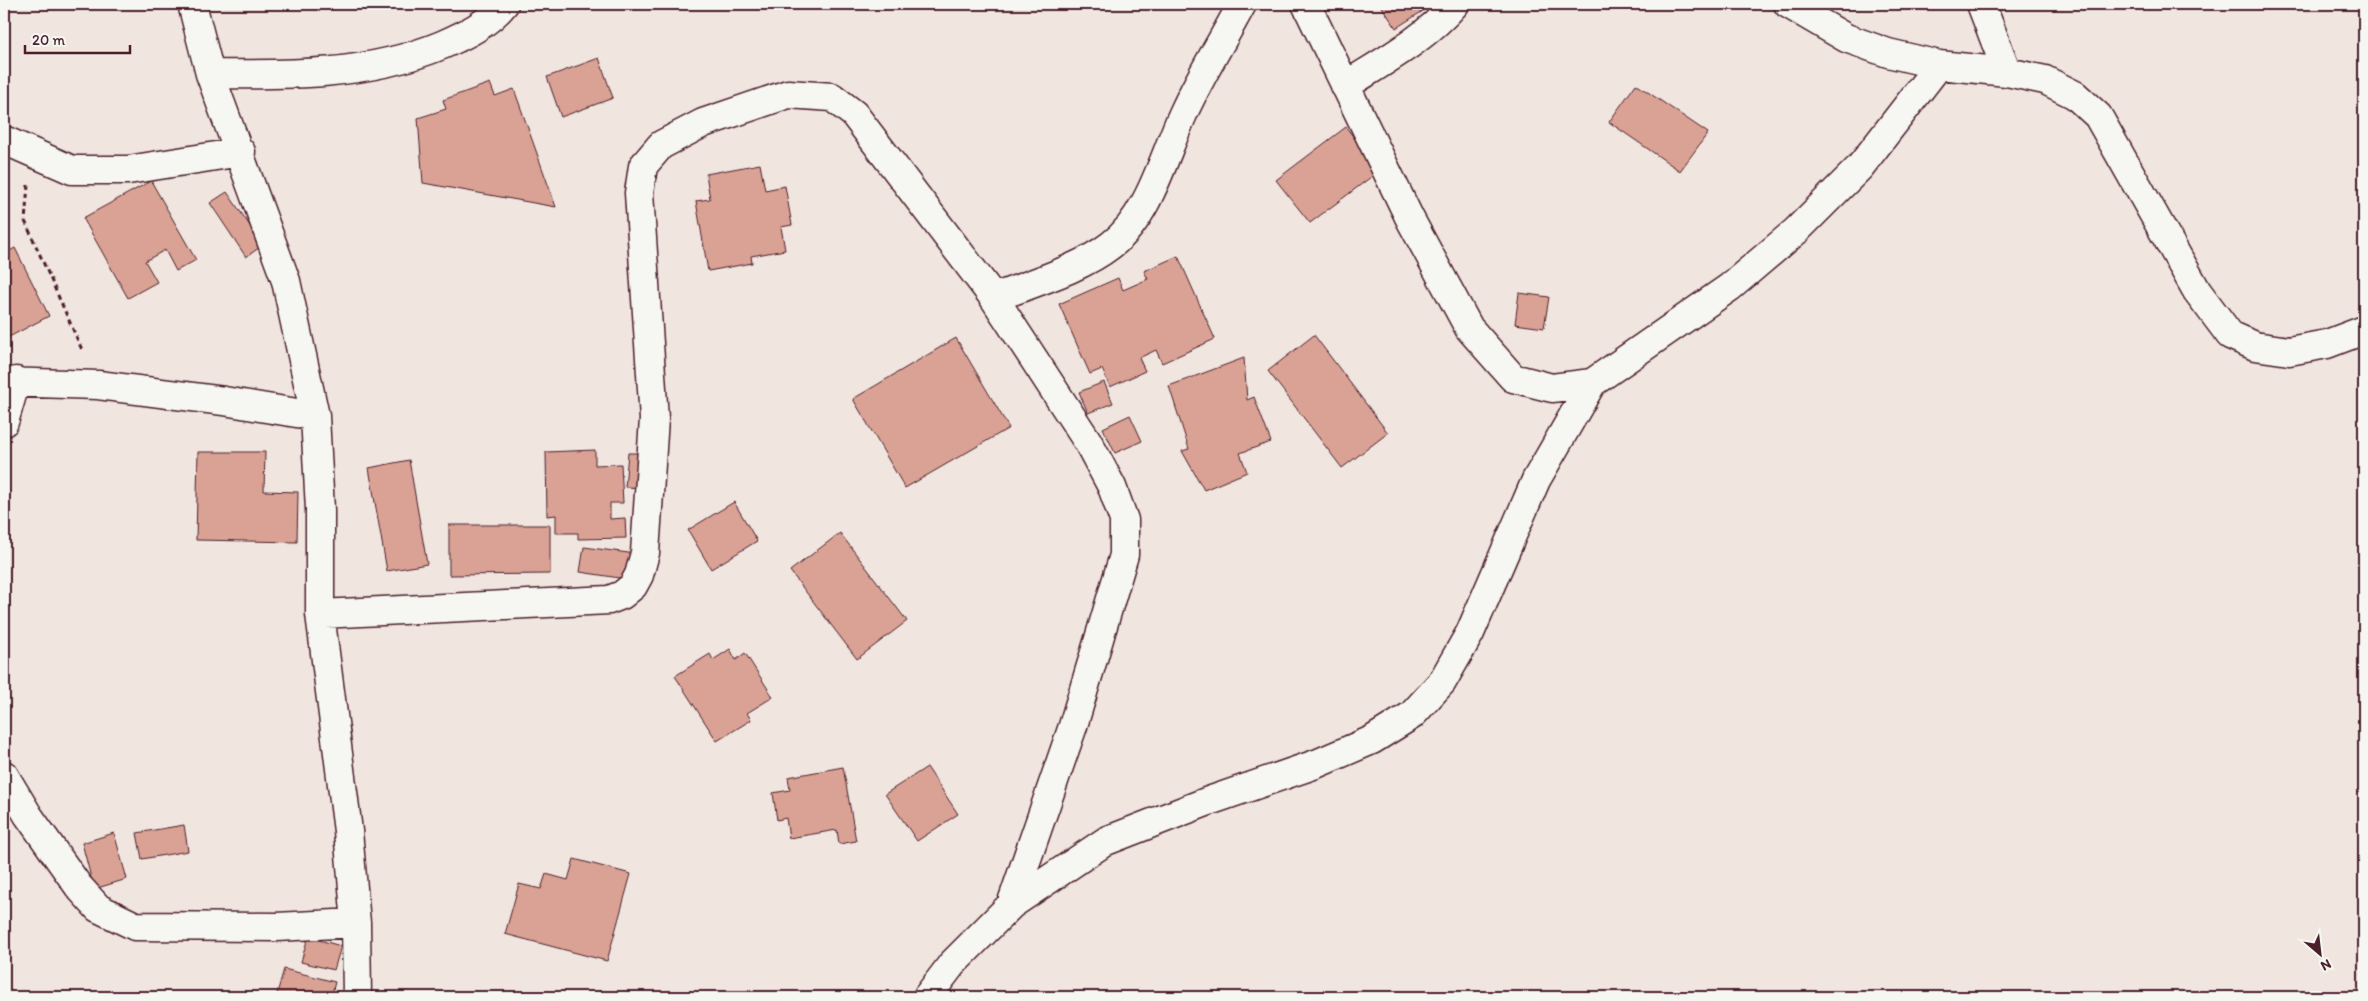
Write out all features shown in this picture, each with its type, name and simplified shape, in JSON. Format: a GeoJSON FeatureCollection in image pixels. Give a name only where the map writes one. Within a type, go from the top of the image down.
{"type":"FeatureCollection","features":[{"type":"Feature","properties":{"kind":"street"},"geometry":{"type":"LineString","coordinates":[[192,4],[210,74],[241,152],[286,281],[315,416],[320,510],[320,614],[348,832],[356,923],[357,997]]}},
{"type":"Feature","properties":{"kind":"street"},"geometry":{"type":"LineString","coordinates":[[210,74],[278,75],[359,70],[418,54],[458,38],[480,26],[504,4]]}},
{"type":"Feature","properties":{"kind":"street"},"geometry":{"type":"LineString","coordinates":[[994,298],[1069,268],[1112,245],[1136,218],[1154,184],[1183,112],[1242,4]]}},
{"type":"Feature","properties":{"kind":"street"},"geometry":{"type":"LineString","coordinates":[[1306,4],[1410,219],[1469,328],[1513,378],[1552,388],[1592,382]]}},
{"type":"Feature","properties":{"kind":"street"},"geometry":{"type":"LineString","coordinates":[[1345,86],[1403,50],[1442,20],[1455,4]]}},
{"type":"Feature","properties":{"kind":"street"},"geometry":{"type":"LineString","coordinates":[[1788,4],[1846,38],[1888,53],[1940,65],[2007,72],[2045,80],[2075,95],[2098,116],[2197,291],[2230,335],[2255,346],[2289,351],[2327,344],[2364,330]]}},
{"type":"Feature","properties":{"kind":"street"},"geometry":{"type":"LineString","coordinates":[[1981,4],[2007,72]]}},
{"type":"Feature","properties":{"kind":"street"},"geometry":{"type":"LineString","coordinates":[[927,997],[952,964],[1011,905],[1106,841],[1332,757],[1372,740],[1412,715],[1442,682],[1470,633],[1536,480],[1592,382],[1730,286],[1796,231],[1860,167],[1940,65]]}},
{"type":"Feature","properties":{"kind":"street"},"geometry":{"type":"LineString","coordinates":[[320,614],[609,600],[622,595],[634,586],[640,575],[645,553],[654,419],[639,193],[643,166],[662,145],[703,123],[788,94],[832,97],[854,114],[994,298],[1088,442],[1112,487],[1124,520],[1124,555],[1073,726],[1011,905]]}},
{"type":"Feature","properties":{"kind":"street"},"geometry":{"type":"LineString","coordinates":[[12,144],[72,170],[128,170],[241,152]]}},
{"type":"Feature","properties":{"kind":"street"},"geometry":{"type":"LineString","coordinates":[[4,422],[10,382],[98,385],[224,401],[315,416]]}},
{"type":"Feature","properties":{"kind":"street"},"geometry":{"type":"LineString","coordinates":[[4,775],[28,815],[79,888],[98,908],[135,926],[276,928],[356,923]]}},
{"type":"Feature","properties":{"kind":"path"},"geometry":{"type":"LineString","coordinates":[[12,144],[27,172],[25,221],[53,289],[98,385]]}},
{"type":"Feature","properties":{"kind":"building"},"geometry":{"type":"Polygon","coordinates":[[[1380,4],[1434,4],[1396,28],[1380,4]]]}},
{"type":"Feature","properties":{"kind":"building"},"geometry":{"type":"Polygon","coordinates":[[[599,58],[613,98],[561,117],[547,77],[599,58]]]}},
{"type":"Feature","properties":{"kind":"building"},"geometry":{"type":"Polygon","coordinates":[[[490,83],[495,96],[514,89],[556,207],[423,183],[418,118],[446,109],[443,100],[490,83]]]}},
{"type":"Feature","properties":{"kind":"building"},"geometry":{"type":"Polygon","coordinates":[[[1636,84],[1708,133],[1680,171],[1609,122],[1636,84]]]}},
{"type":"Feature","properties":{"kind":"building"},"geometry":{"type":"Polygon","coordinates":[[[1346,127],[1379,171],[1310,223],[1276,180],[1346,127]]]}},
{"type":"Feature","properties":{"kind":"building"},"geometry":{"type":"Polygon","coordinates":[[[760,164],[765,190],[785,186],[792,225],[781,227],[785,250],[751,256],[752,263],[708,271],[696,201],[710,199],[706,174],[760,164]]]}},
{"type":"Feature","properties":{"kind":"building"},"geometry":{"type":"Polygon","coordinates":[[[151,181],[196,260],[176,271],[165,250],[145,261],[157,282],[128,298],[83,218],[151,181]]]}},
{"type":"Feature","properties":{"kind":"building"},"geometry":{"type":"Polygon","coordinates":[[[227,192],[263,245],[246,257],[210,203],[227,192]]]}},
{"type":"Feature","properties":{"kind":"building"},"geometry":{"type":"Polygon","coordinates":[[[15,248],[49,316],[9,337],[4,328],[4,254],[15,248]]]}},
{"type":"Feature","properties":{"kind":"building"},"geometry":{"type":"Polygon","coordinates":[[[1178,256],[1215,339],[1162,363],[1156,350],[1139,358],[1145,371],[1110,387],[1102,369],[1090,374],[1059,304],[1118,278],[1123,290],[1148,279],[1144,271],[1178,256]]]}},
{"type":"Feature","properties":{"kind":"building"},"geometry":{"type":"Polygon","coordinates":[[[1519,293],[1549,297],[1544,328],[1515,324],[1519,293]]]}},
{"type":"Feature","properties":{"kind":"building"},"geometry":{"type":"Polygon","coordinates":[[[1314,335],[1388,433],[1342,468],[1268,371],[1314,335]]]}},
{"type":"Feature","properties":{"kind":"building"},"geometry":{"type":"Polygon","coordinates":[[[956,338],[1009,428],[905,488],[853,399],[956,338]]]}},
{"type":"Feature","properties":{"kind":"building"},"geometry":{"type":"Polygon","coordinates":[[[1244,358],[1247,400],[1254,397],[1271,442],[1240,453],[1247,472],[1204,490],[1182,451],[1189,449],[1169,386],[1244,358]]]}},
{"type":"Feature","properties":{"kind":"building"},"geometry":{"type":"Polygon","coordinates":[[[1104,382],[1113,403],[1088,413],[1079,392],[1104,382]]]}},
{"type":"Feature","properties":{"kind":"building"},"geometry":{"type":"Polygon","coordinates":[[[1130,415],[1142,441],[1115,453],[1103,428],[1130,415]]]}},
{"type":"Feature","properties":{"kind":"building"},"geometry":{"type":"Polygon","coordinates":[[[595,450],[595,465],[621,464],[623,503],[610,503],[610,519],[625,518],[626,538],[578,539],[578,533],[556,533],[556,515],[547,516],[546,452],[595,450]]]}},
{"type":"Feature","properties":{"kind":"building"},"geometry":{"type":"Polygon","coordinates":[[[198,452],[265,452],[264,491],[298,492],[297,542],[196,540],[198,452]]]}},
{"type":"Feature","properties":{"kind":"building"},"geometry":{"type":"Polygon","coordinates":[[[628,453],[647,453],[645,488],[625,487],[628,453]]]}},
{"type":"Feature","properties":{"kind":"building"},"geometry":{"type":"Polygon","coordinates":[[[409,460],[427,564],[387,571],[369,468],[409,460]]]}},
{"type":"Feature","properties":{"kind":"building"},"geometry":{"type":"Polygon","coordinates":[[[734,502],[757,541],[711,569],[688,530],[734,502]]]}},
{"type":"Feature","properties":{"kind":"building"},"geometry":{"type":"Polygon","coordinates":[[[449,525],[550,525],[550,574],[449,575],[449,525]]]}},
{"type":"Feature","properties":{"kind":"building"},"geometry":{"type":"Polygon","coordinates":[[[840,533],[907,621],[857,659],[790,571],[840,533]]]}},
{"type":"Feature","properties":{"kind":"building"},"geometry":{"type":"Polygon","coordinates":[[[584,547],[636,554],[633,580],[580,572],[584,547]]]}},
{"type":"Feature","properties":{"kind":"building"},"geometry":{"type":"Polygon","coordinates":[[[730,649],[736,660],[745,653],[773,697],[747,713],[751,720],[717,741],[675,676],[710,654],[713,660],[730,649]]]}},
{"type":"Feature","properties":{"kind":"building"},"geometry":{"type":"Polygon","coordinates":[[[843,767],[856,841],[839,844],[837,830],[789,838],[786,818],[777,820],[773,793],[790,790],[788,777],[843,767]]]}},
{"type":"Feature","properties":{"kind":"building"},"geometry":{"type":"Polygon","coordinates":[[[927,767],[958,814],[917,841],[885,794],[927,767]]]}},
{"type":"Feature","properties":{"kind":"building"},"geometry":{"type":"Polygon","coordinates":[[[184,825],[188,851],[142,859],[137,833],[184,825]]]}},
{"type":"Feature","properties":{"kind":"building"},"geometry":{"type":"Polygon","coordinates":[[[114,833],[127,879],[94,889],[82,843],[114,833]]]}},
{"type":"Feature","properties":{"kind":"building"},"geometry":{"type":"Polygon","coordinates":[[[574,859],[631,874],[607,961],[505,934],[519,884],[541,889],[546,874],[568,880],[574,859]]]}},
{"type":"Feature","properties":{"kind":"building"},"geometry":{"type":"Polygon","coordinates":[[[308,937],[341,946],[334,970],[301,962],[308,937]]]}},
{"type":"Feature","properties":{"kind":"building"},"geometry":{"type":"Polygon","coordinates":[[[284,969],[335,982],[331,997],[276,997],[284,969]]]}}]}
